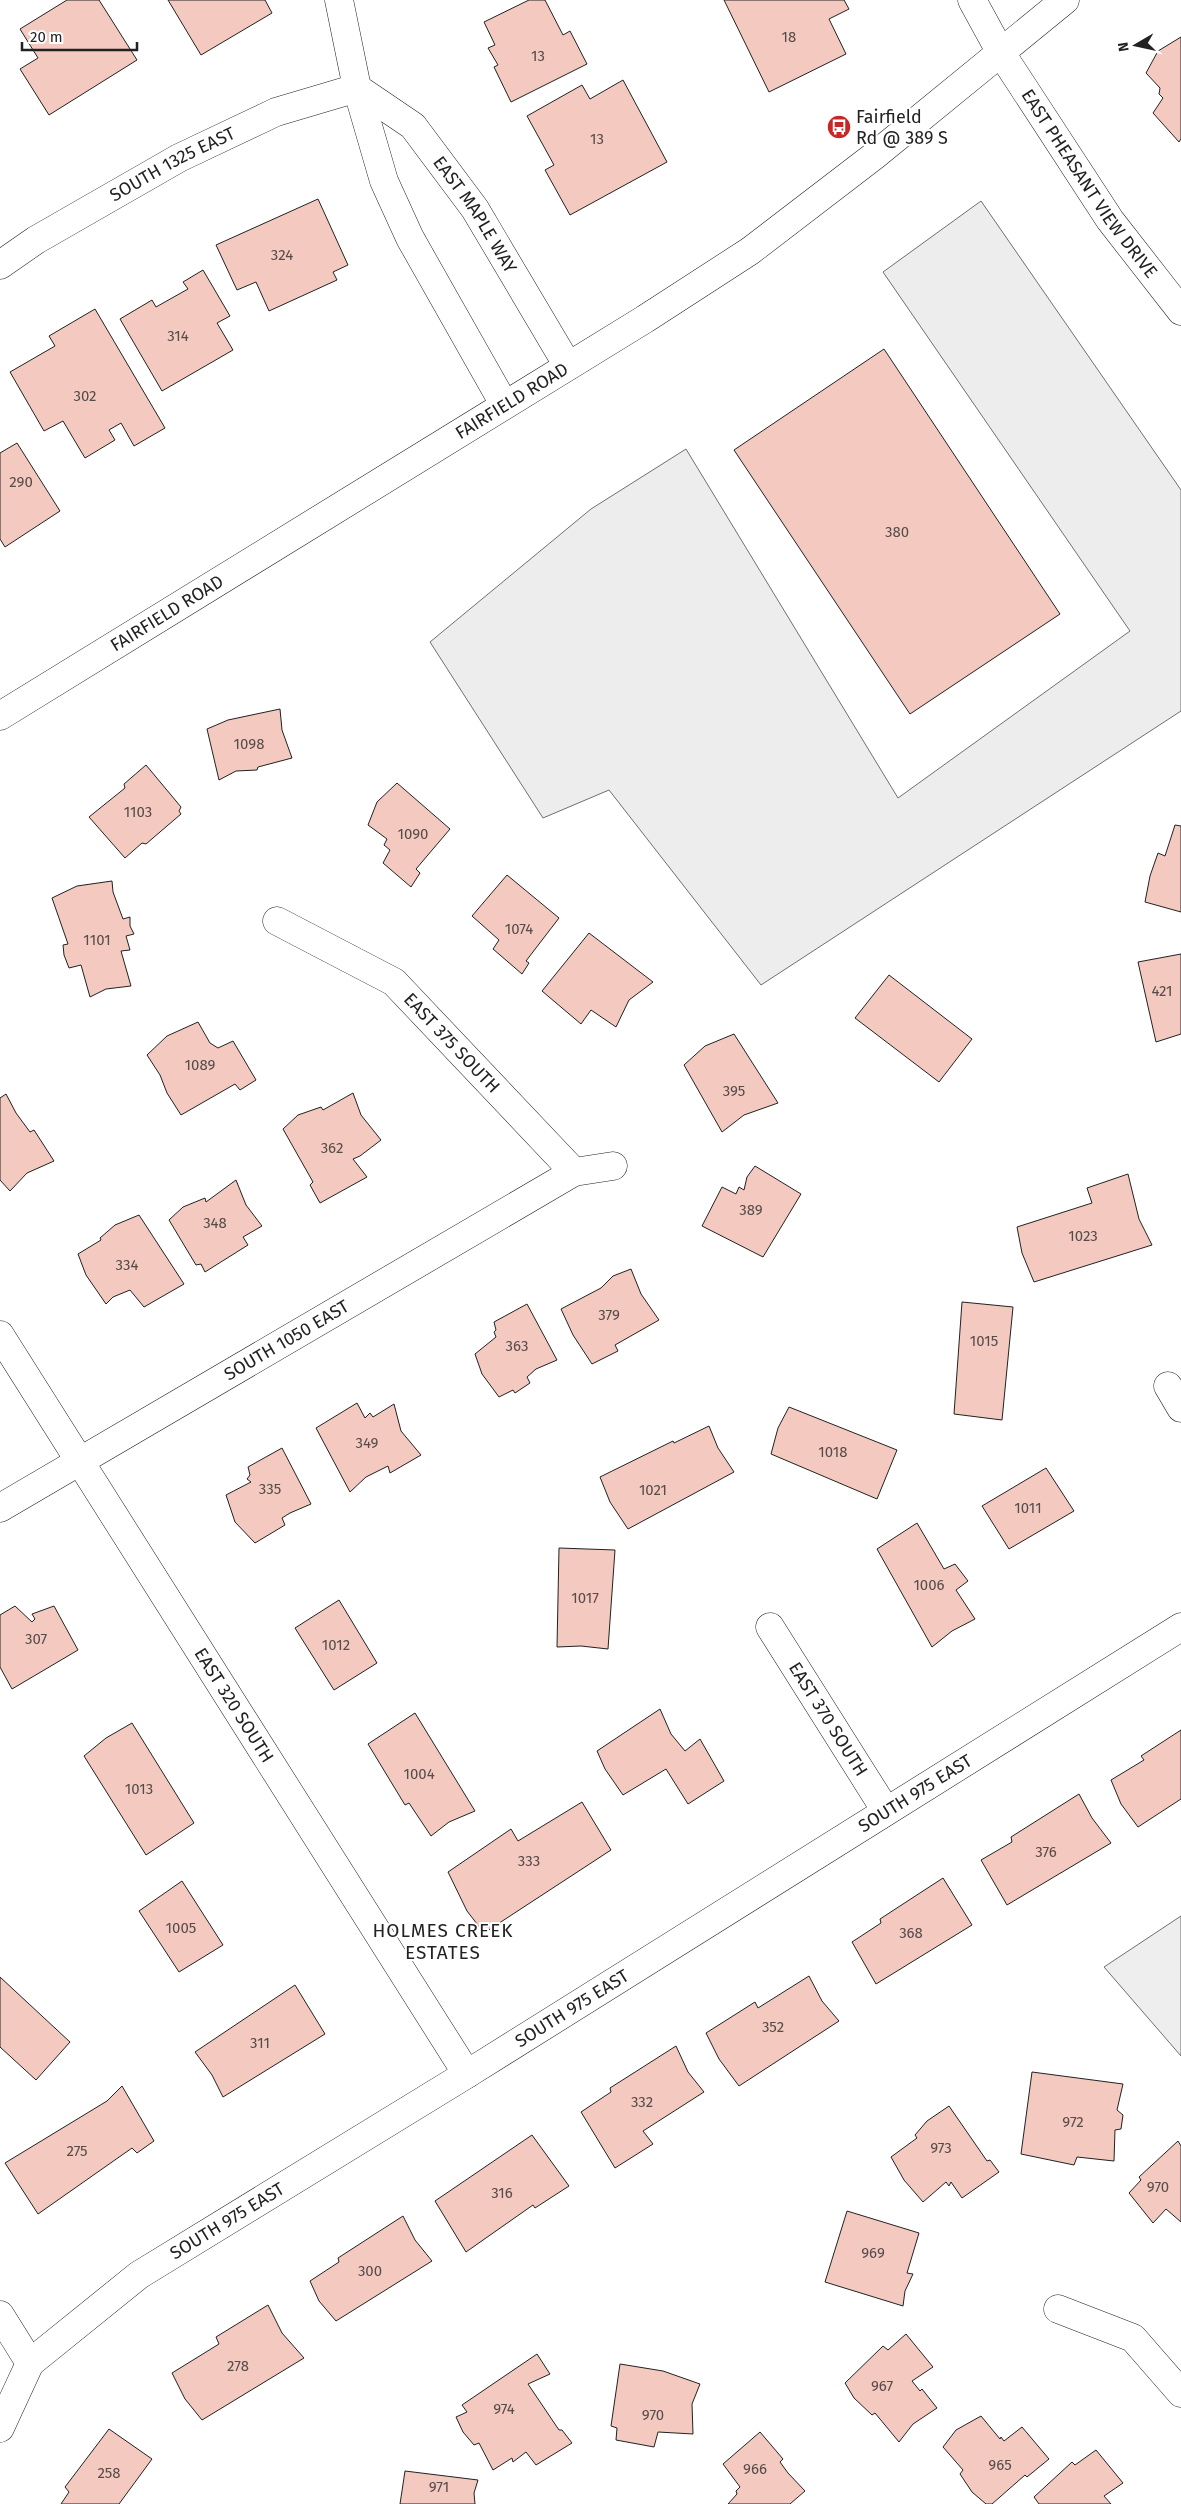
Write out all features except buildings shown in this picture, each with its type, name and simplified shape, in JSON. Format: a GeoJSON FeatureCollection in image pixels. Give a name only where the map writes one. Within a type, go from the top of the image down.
{"type":"FeatureCollection","features":[{"type":"Feature","properties":{"kind":"street"},"geometry":{"type":"LineString","coordinates":[[340,0],[357,88],[384,181],[410,238],[504,404]]}},
{"type":"Feature","properties":{"kind":"street","name":"EAST PHEASANT VIEW DRIVE"},"geometry":{"type":"LineString","coordinates":[[972,0],[1000,53],[1110,220],[1181,311]]}},
{"type":"Feature","properties":{"kind":"street","name":"FAIRFIELD ROAD"},"geometry":{"type":"LineString","coordinates":[[0,716],[504,404],[645,319],[750,251],[874,156],[1065,0]]}},
{"type":"Feature","properties":{"kind":"street","name":"SOUTH 1325 EAST"},"geometry":{"type":"LineString","coordinates":[[0,264],[36,240],[178,158],[276,112],[357,88]]}},
{"type":"Feature","properties":{"kind":"street","name":"EAST MAPLE WAY"},"geometry":{"type":"LineString","coordinates":[[357,88],[413,126],[475,209],[568,366]]}},
{"type":"Feature","properties":{"kind":"street","name":"EAST 375 SOUTH"},"geometry":{"type":"LineString","coordinates":[[277,921],[394,982],[574,1172]]}},
{"type":"Feature","properties":{"kind":"street"},"geometry":{"type":"LineString","coordinates":[[574,1172],[613,1166]]}},
{"type":"Feature","properties":{"kind":"street","name":"SOUTH 1050 EAST"},"geometry":{"type":"LineString","coordinates":[[0,1508],[574,1172]]}},
{"type":"Feature","properties":{"kind":"street","name":"EAST 320 SOUTH"},"geometry":{"type":"LineString","coordinates":[[0,1335],[467,2074]]}},
{"type":"Feature","properties":{"kind":"street","name":"EAST 370 SOUTH"},"geometry":{"type":"LineString","coordinates":[[770,1627],[886,1811]]}},
{"type":"Feature","properties":{"kind":"street","name":"SOUTH 975 EAST"},"geometry":{"type":"LineString","coordinates":[[0,2428],[30,2363],[139,2275],[467,2074],[1181,1627]]}},
{"type":"Feature","properties":{"kind":"street"},"geometry":{"type":"LineString","coordinates":[[1058,2309],[1133,2338],[1181,2393]]}},
{"type":"Feature","properties":{"kind":"street"},"geometry":{"type":"LineString","coordinates":[[0,2315],[30,2363]]}},
{"type":"Feature","properties":{"kind":"shaded area"},"geometry":{"type":"Polygon","coordinates":[[[981,201],[1181,490],[1181,711],[761,985],[609,790],[543,818],[430,642],[591,509],[686,449],[898,798],[1130,631],[883,272],[981,201]]]}},
{"type":"Feature","properties":{"kind":"shaded area"},"geometry":{"type":"Polygon","coordinates":[[[1181,1916],[1181,2056],[1104,1967],[1181,1916]]]}},
{"type":"Feature","properties":{"kind":"place","name":"Fairfield Rd @ 389 S"},"geometry":{"type":"Point","coordinates":[839,127]}},
{"type":"Feature","properties":{"kind":"district","name":"HOLMES CREEK ESTATES"},"geometry":{"type":"Point","coordinates":[443,1941]}}]}
